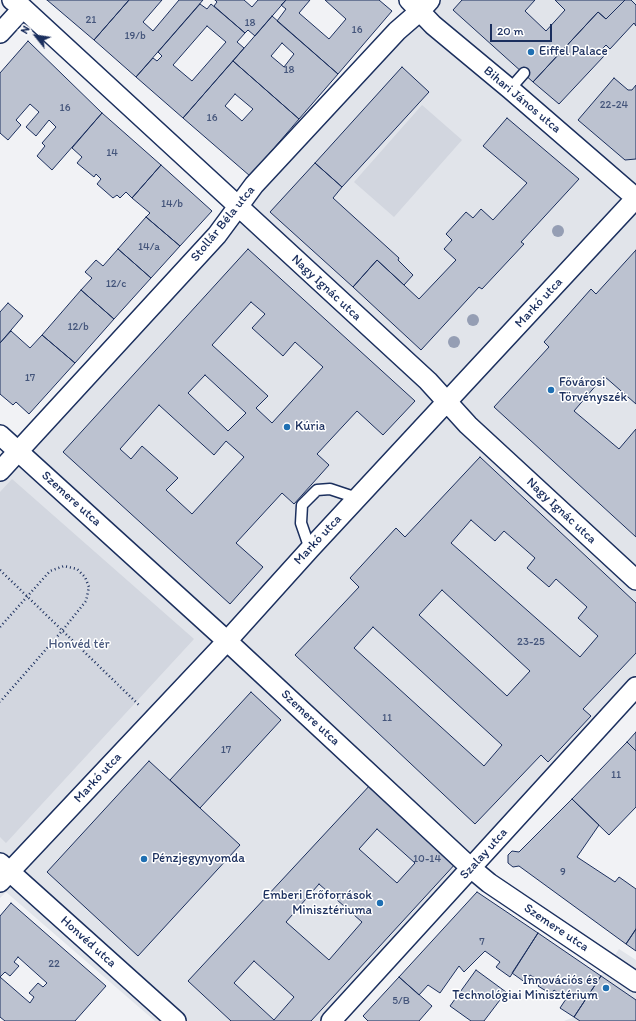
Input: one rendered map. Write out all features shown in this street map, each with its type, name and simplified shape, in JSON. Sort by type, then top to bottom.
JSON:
[{"type":"street","name":"Nagy Ignác utca","points":[[17,4],[428,381],[468,425],[636,580]]},
{"type":"street","points":[[0,33],[17,4]]},
{"type":"street","name":"Bihari János utca","points":[[420,4],[433,26],[510,89],[636,198]]},
{"type":"street","name":"Stollár Béla utca","points":[[18,452],[217,235],[254,185],[398,31],[420,4]]},
{"type":"street","name":"Markó utca","points":[[3,872],[227,641],[357,498],[636,198]]},
{"type":"street","name":"Szemere utca","points":[[0,435],[227,641],[471,868],[489,883],[636,982]]},
{"type":"street","points":[[0,471],[18,452]]},
{"type":"street","name":"Szalay utca","points":[[331,1021],[636,687]]},
{"type":"street","name":"Honvéd utca","points":[[3,872],[176,1021]]},
{"type":"lane","points":[[510,89],[524,73]]},
{"type":"lane","points":[[310,550],[301,523],[302,505],[317,490],[330,489],[357,498]]},
{"type":"path","points":[[0,627],[50,571],[64,566],[77,569],[86,577],[89,587],[86,601],[0,702]]},
{"type":"path","points":[[0,570],[154,718]]},
{"type":"shaded area","points":[[423,0],[636,0],[636,675],[321,1021],[155,1021],[6,892],[0,898],[0,463]]},
{"type":"shaded area","name":"Innovációs és Technológiai Minisztérium","points":[[619,949],[636,960],[636,1021],[564,1021],[574,1017]]},
{"type":"green space","points":[[422,105],[462,140],[394,217],[354,182]]},
{"type":"green space","name":"Honvéd tér","points":[[12,479],[194,639],[6,843],[0,837],[0,492]]},
{"type":"building","points":[[47,0],[129,0],[94,40]]},
{"type":"building","points":[[129,0],[162,0],[143,22],[153,31],[179,0],[203,0],[136,77],[94,40]]},
{"type":"building","points":[[215,0],[244,0],[252,7],[258,0],[286,0],[255,36],[248,30],[245,33],[214,6],[217,2]]},
{"type":"building","points":[[286,0],[310,0],[299,13],[329,39],[346,19],[325,0],[379,0],[392,11],[338,74],[277,21],[286,9],[281,5]]},
{"type":"building","name":"Eiffel Palace","points":[[462,0],[535,0],[525,11],[546,31],[565,10],[555,0],[625,0],[606,19],[598,12],[533,82],[453,10]]},
{"type":"building","points":[[625,0],[631,0],[636,5],[636,26],[634,23],[610,49],[606,45],[600,51],[604,56],[559,104],[533,82],[598,12],[606,19]]},
{"type":"building","points":[[200,4],[207,9],[211,4],[245,33],[237,42],[244,48],[183,118],[136,77],[153,58],[157,61],[162,56],[158,52]],"holes":[[[207,26],[226,42],[192,81],[173,65]]]},
{"type":"building","points":[[272,16],[338,74],[299,119],[233,61]],"holes":[[[282,43],[294,54],[284,67],[271,56]]]},
{"type":"building","points":[[28,41],[102,113],[52,170],[37,156],[45,146],[42,143],[56,127],[49,120],[36,136],[26,127],[39,112],[30,104],[16,120],[21,125],[8,140],[0,133],[0,73]]},
{"type":"building","points":[[233,61],[299,119],[250,176],[183,118]],"holes":[[[235,94],[253,109],[242,121],[225,106]]]},
{"type":"building","points":[[402,67],[429,92],[342,187],[315,163]]},
{"type":"building","points":[[614,78],[628,90],[632,90],[636,85],[636,159],[625,160],[578,120]]},
{"type":"building","points":[[102,113],[161,165],[132,198],[126,192],[120,198],[117,195],[113,198],[97,184],[101,179],[96,174],[94,177],[77,163],[82,157],[72,148]]},
{"type":"building","points":[[507,118],[579,179],[521,242],[524,244],[482,289],[479,287],[421,350],[353,287],[377,260],[419,299],[456,260],[444,249],[452,240],[446,234],[466,212],[473,218],[481,209],[493,220],[527,183],[483,146]]},
{"type":"building","points":[[315,163],[342,187],[333,198],[399,258],[398,260],[413,275],[404,285],[377,260],[353,287],[270,212]]},
{"type":"building","points":[[161,165],[212,211],[180,246],[146,217],[150,213],[132,198]]},
{"type":"building","points":[[146,217],[180,246],[151,278],[118,249]]},
{"type":"building","points":[[118,249],[151,278],[114,319],[81,290],[92,278],[85,272],[96,260],[103,266]]},
{"type":"building","name":"Kúria","points":[[248,249],[415,401],[383,435],[357,411],[317,454],[329,465],[294,504],[282,493],[236,543],[263,567],[230,604],[63,452]],"holes":[[[251,302],[265,314],[252,328],[283,356],[295,342],[323,367],[272,423],[256,408],[268,396],[212,345]],[[205,375],[246,413],[228,431],[188,393]],[[159,405],[214,455],[226,441],[244,457],[192,514],[166,490],[178,478],[142,446],[131,459],[120,449]]]},
{"type":"building","name":"Fővárosi Törvényszék","points":[[636,250],[636,404],[604,376],[574,411],[619,449],[636,429],[636,537],[494,407],[549,347],[544,342],[591,289],[596,294]]},
{"type":"building","points":[[81,290],[114,319],[75,363],[42,335]]},
{"type":"building","points":[[8,303],[23,316],[0,343],[0,312]]},
{"type":"building","points":[[11,331],[30,348],[42,335],[75,363],[29,414],[16,402],[13,405],[0,394],[0,343]]},
{"type":"building","points":[[480,457],[636,603],[636,653],[583,709],[591,716],[548,762],[541,755],[475,824],[295,655],[359,587],[350,578],[396,528],[405,537]],"holes":[[[471,520],[495,541],[504,531],[535,558],[527,568],[549,587],[556,579],[587,607],[578,618],[598,636],[580,657],[451,543]],[[442,590],[530,671],[507,696],[419,615]],[[373,627],[502,745],[484,766],[354,648]]]},
{"type":"building","points":[[251,692],[281,720],[200,808],[170,780]]},
{"type":"building","points":[[636,732],[636,751],[627,742]]},
{"type":"building","points":[[627,742],[636,751],[636,807],[609,835],[572,799]]},
{"type":"building","name":"Pénzjegynyomda","points":[[149,761],[240,845],[138,956],[47,872]]},
{"type":"building","name":"Emberi Erőforrások Minisztériuma","points":[[372,783],[457,862],[311,1021],[231,1021],[188,981]],"holes":[[[377,829],[415,863],[397,883],[359,849]],[[319,884],[362,922],[329,960],[286,922]],[[254,961],[294,997],[274,1020],[234,983]]]},
{"type":"building","points":[[572,799],[599,825],[577,857],[615,882],[619,877],[636,889],[636,929],[626,944],[519,866],[513,867],[508,863],[508,855],[512,851],[519,852]]},
{"type":"building","points":[[477,892],[538,933],[510,977],[496,967],[500,962],[485,951],[464,972],[459,966],[440,993],[428,985],[419,995],[399,977]]},
{"type":"building","points":[[11,903],[106,986],[75,1021],[5,1021],[0,1017],[0,977],[0,916]],"holes":[[[18,957],[47,983],[43,987],[38,983],[29,993],[34,997],[30,1003],[0,977],[5,972],[10,976],[19,966],[14,962]]]},
{"type":"building","points":[[636,929],[636,951],[626,944]]},
{"type":"building","points":[[538,933],[601,976],[574,1017],[560,1008],[566,999],[554,990],[551,994],[538,986],[541,982],[530,975],[526,983],[512,973]]},
{"type":"building","points":[[476,970],[506,992],[484,1021],[471,1021],[450,1006]]},
{"type":"building","name":"Innovációs és Technológiai Minisztérium","points":[[601,976],[636,1000],[636,1021],[580,1021],[574,1017]]},
{"type":"building","points":[[399,977],[432,1006],[419,1021],[368,1021],[363,1016]]},
{"type":"place","name":"Eiffel Palace","points":[[531,52]]},
{"type":"place","name":"Fővárosi Törvényszék","points":[[551,390]]},
{"type":"place","name":"Kúria","points":[[287,427]]},
{"type":"place","name":"Pénzjegynyomda","points":[[144,859]]},
{"type":"place","name":"Emberi Erőforrások Minisztériuma","points":[[380,903]]},
{"type":"place","name":"Innovációs és Technológiai Minisztérium","points":[[606,988]]}]
